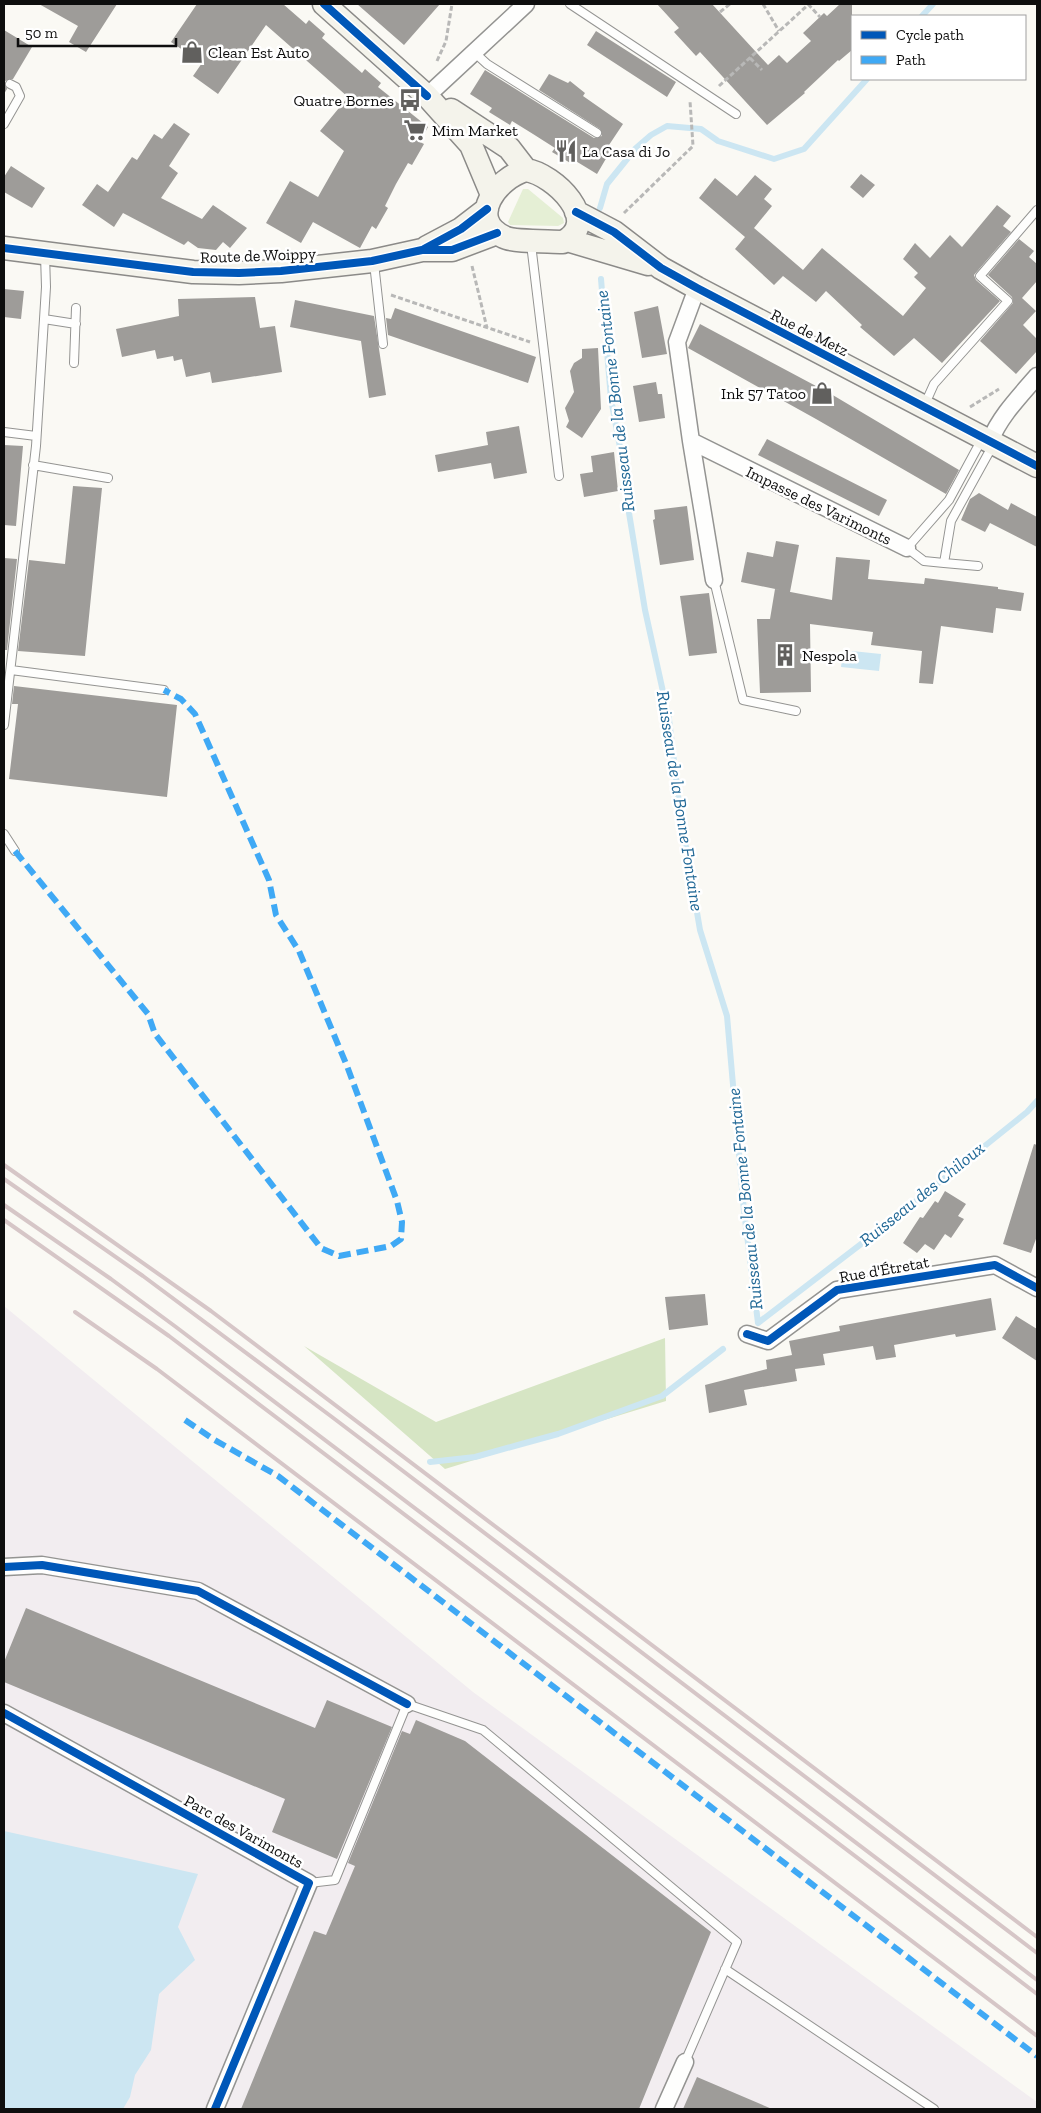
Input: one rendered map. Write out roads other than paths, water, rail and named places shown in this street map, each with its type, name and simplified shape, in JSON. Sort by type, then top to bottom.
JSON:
[{"type":"street","points":[[324,4],[427,96],[471,145],[490,202]]},
{"type":"street","points":[[427,96],[526,4]]},
{"type":"street","points":[[427,96],[508,148],[526,170]]},
{"type":"street","points":[[526,170],[537,171],[555,183],[571,200],[576,212],[576,226],[573,234],[567,240],[562,242],[506,238],[497,233],[488,217],[490,202],[502,181],[514,173],[526,170]]},
{"type":"street","name":"Route de Woippy","points":[[422,250],[461,229],[490,202]]},
{"type":"street","name":"Rue de Metz","points":[[576,212],[614,232],[661,268],[697,288],[1037,466]]},
{"type":"street","name":"Route de Woippy","points":[[4,248],[192,272],[281,271],[374,260],[422,250],[452,250],[497,233]]},
{"type":"street","name":"Rue de Metz","points":[[567,240],[661,268]]},
{"type":"street","points":[[697,288],[677,342],[714,580]]},
{"type":"street","points":[[989,441],[995,429],[1037,376]]},
{"type":"street","name":"Impasse des Varimonts","points":[[691,441],[907,548]]},
{"type":"street","name":"Rue d'Étretat","points":[[747,1334],[768,1341],[837,1290],[995,1265],[1037,1288]]},
{"type":"street","points":[[4,1567],[42,1565],[198,1591],[407,1704]]},
{"type":"street","name":"Parc des Varimonts","points":[[4,1713],[309,1883],[215,2109]]},
{"type":"street","points":[[664,2109],[684,2062]]},
{"type":"lane","points":[[570,4],[736,114]]},
{"type":"lane","points":[[474,51],[487,64],[597,133]]},
{"type":"lane","points":[[4,124],[20,96],[16,88],[10,84]]},
{"type":"lane","points":[[924,406],[934,384],[1008,301],[980,276],[1037,210]]},
{"type":"lane","points":[[530,240],[560,476]]},
{"type":"lane","points":[[4,725],[36,436],[46,287],[45,253]]},
{"type":"lane","points":[[374,260],[379,291],[383,344]]},
{"type":"lane","points":[[74,363],[76,308]]},
{"type":"lane","points":[[44,319],[76,324]]},
{"type":"lane","points":[[4,432],[36,436]]},
{"type":"lane","points":[[944,563],[952,521],[989,441]]},
{"type":"lane","name":"Impasse des Varimonts","points":[[907,548],[949,500],[989,441]]},
{"type":"lane","points":[[33,465],[108,478]]},
{"type":"lane","points":[[907,548],[924,561],[978,566]]},
{"type":"lane","points":[[714,580],[743,700],[796,711]]},
{"type":"lane","points":[[11,670],[164,690]]},
{"type":"lane","points":[[4,834],[15,851]]},
{"type":"lane","points":[[309,1883],[335,1880],[407,1704],[483,1730],[737,1942],[684,2062]]},
{"type":"lane","points":[[725,1969],[934,2109]]},
{"type":"water","points":[[852,651],[881,654],[879,671],[841,667],[842,659],[846,660],[847,655],[851,655]]},
{"type":"water","points":[[4,1831],[198,1874],[178,1927],[195,1960],[159,1994],[151,2050],[135,2075],[130,2097],[123,2109],[4,2109]]},
{"type":"waterway","name":"Ruisseau de la Bonne Fontaine","points":[[923,15],[933,4]]},
{"type":"waterway","name":"Ruisseau de la Bonne Fontaine","points":[[600,208],[607,184],[636,148],[651,135],[667,126],[701,129],[718,141],[774,159],[804,149],[866,80]]},
{"type":"waterway","name":"Ruisseau de la Bonne Fontaine","points":[[601,279],[611,399],[627,485],[629,513],[645,610],[669,719],[680,812],[700,930],[727,1016],[744,1211],[758,1323]]},
{"type":"waterway","name":"Ruisseau des Chiloux","points":[[758,1323],[895,1218],[1027,1112],[1037,1101]]},
{"type":"waterway","name":"Ruisseau de la Bonne Fontaine","points":[[430,1462],[475,1457],[558,1434],[662,1396],[723,1349]]},
{"type":"railway","points":[[4,1165],[211,1311],[1037,1937]]},
{"type":"railway","points":[[4,1179],[143,1276],[332,1417],[1037,1953]]},
{"type":"railway","points":[[4,1205],[111,1279],[176,1327],[1037,1980]]},
{"type":"railway","points":[[4,1220],[169,1336],[1037,1994]]},
{"type":"railway","points":[[75,1312],[157,1369],[1037,2036]]},
{"type":"place","name":"Clean Est Auto","points":[[192,52]]},
{"type":"place","name":"Quatre Bornes","points":[[410,100]]},
{"type":"place","name":"Mim Market","points":[[415,130]]},
{"type":"place","name":"La Casa di Jo","points":[[566,151]]},
{"type":"place","name":"Ink 57 Tatoo","points":[[822,393]]},
{"type":"place","name":"Nespola","points":[[785,655]]}]
